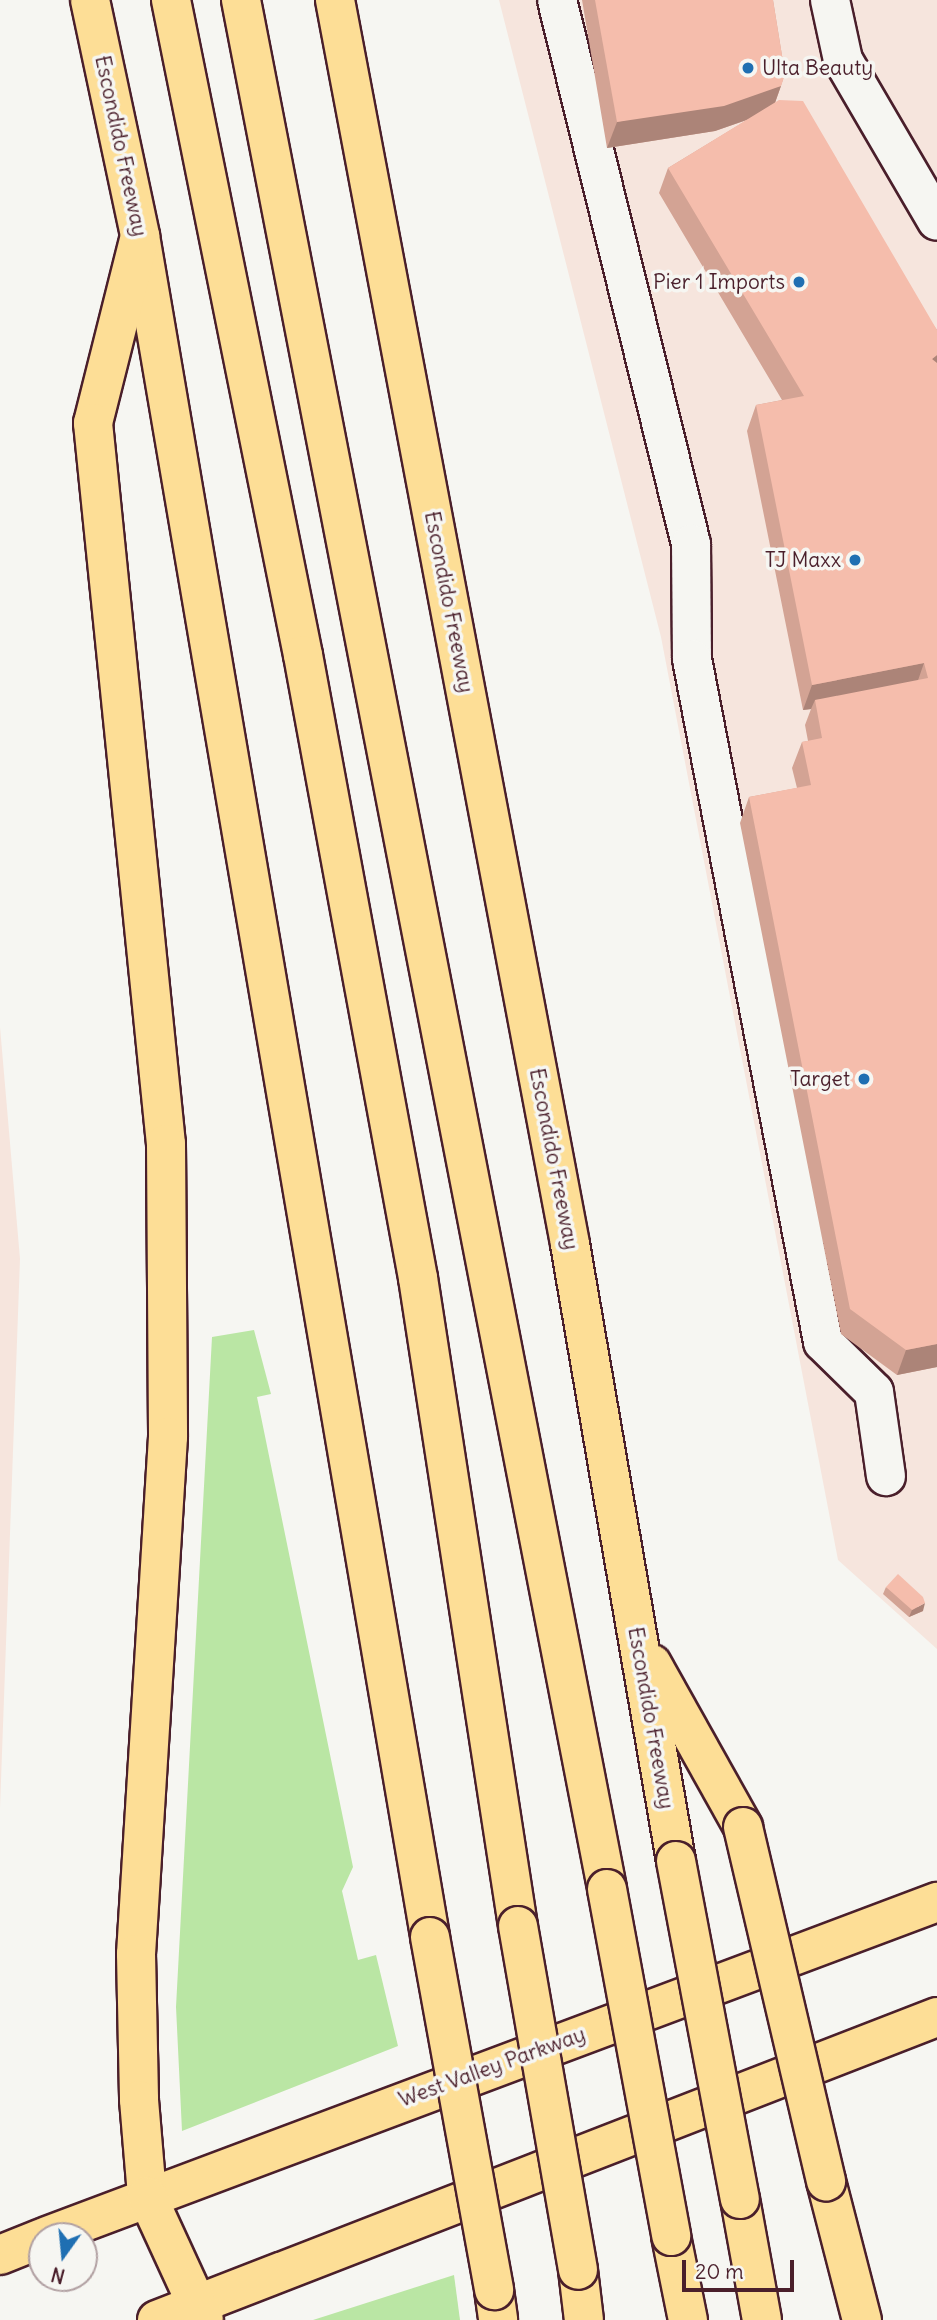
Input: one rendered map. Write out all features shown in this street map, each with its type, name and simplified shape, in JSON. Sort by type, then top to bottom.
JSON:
[{"type":"main road","name":"Escondido Freeway","points":[[90,0],[140,236],[430,1937],[496,2305]]},
{"type":"main road","points":[[171,0],[303,655],[418,1278],[518,1926],[578,2270],[584,2320]]},
{"type":"main road","points":[[242,0],[688,2320]]},
{"type":"main road","name":"Escondido Freeway","points":[[335,0],[568,1231],[676,1861],[762,2320]]},
{"type":"main road","points":[[140,236],[93,423],[166,1144],[168,1437],[136,1954],[146,2196],[200,2312]]},
{"type":"main road","points":[[637,1636],[743,1827],[826,2181],[862,2320]]},
{"type":"main road","name":"West Valley Parkway","points":[[82,2222],[937,1902]]},
{"type":"main road","points":[[157,2320],[200,2312],[937,2017]]},
{"type":"main road","points":[[671,2236],[681,2320]]},
{"type":"main road","points":[[0,2255],[28,2244]]},
{"type":"lane","points":[[557,0],[691,544],[692,659],[823,1342],[874,1391],[886,1476]]},
{"type":"lane","points":[[830,0],[843,60],[937,220]]},
{"type":"shaded area","points":[[499,0],[937,0],[937,1649],[838,1560],[661,637]]},
{"type":"shaded area","points":[[0,1027],[20,1259],[0,1808]]},
{"type":"green space","points":[[254,1330],[271,1394],[257,1397],[353,1867],[342,1891],[358,1960],[376,1955],[398,2046],[182,2131],[176,2007],[212,1337]]},
{"type":"green space","points":[[454,2275],[460,2320],[313,2320]]},
{"type":"building","points":[[595,0],[773,0],[785,74],[781,86],[724,106],[617,122]]},
{"type":"building","points":[[779,100],[803,101],[937,330],[937,355],[932,359],[937,363],[937,1344],[906,1350],[850,1309],[749,797],[811,785],[802,742],[822,738],[815,700],[928,678],[924,663],[812,685],[756,405],[804,396],[668,168]]},
{"type":"building","points":[[898,1574],[923,1597],[925,1603],[912,1610],[886,1587]]},
{"type":"place","name":"Ulta Beauty","points":[[748,68]]},
{"type":"place","name":"Pier 1 Imports","points":[[799,282]]},
{"type":"place","name":"TJ Maxx","points":[[855,560]]},
{"type":"place","name":"Target","points":[[864,1079]]}]
